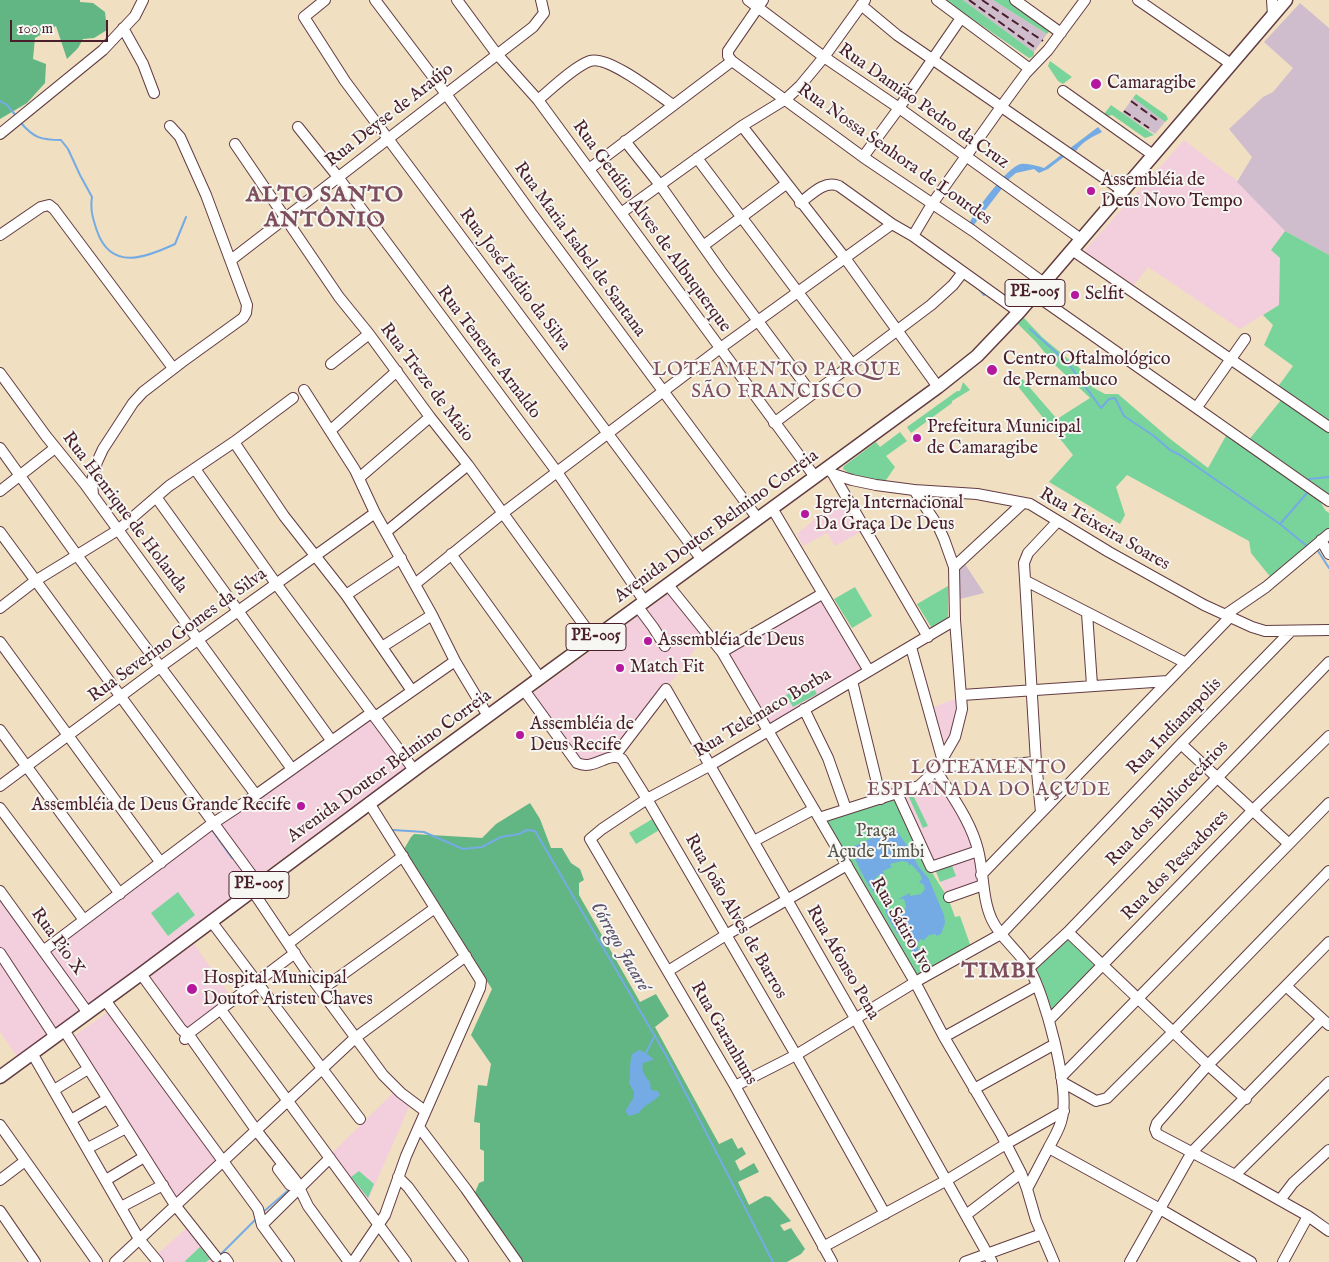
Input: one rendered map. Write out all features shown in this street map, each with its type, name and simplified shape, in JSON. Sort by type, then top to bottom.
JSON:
[{"type":"main road","name":"Avenida Doutor Belmino Correia","points":[[0,1077],[772,508],[815,477],[830,471],[976,356],[1019,312],[1286,0]]},
{"type":"street","points":[[0,134],[103,50],[135,16],[143,0]]},
{"type":"street","name":"Rua José Isídio da Silva","points":[[325,0],[304,17],[345,81],[702,560]]},
{"type":"street","name":"Rua Maria Isabel de Santana","points":[[375,0],[758,519]]},
{"type":"street","name":"Rua Getúlio Alves de Albuquerque","points":[[457,0],[496,53],[538,100],[622,213],[719,349],[815,477]]},
{"type":"street","name":"Rua Deyse de Araújo","points":[[231,260],[446,94],[496,53],[533,27],[544,13],[541,0]]},
{"type":"street","name":"Rua Damião Pedro da Cruz","points":[[748,0],[760,4],[824,57],[899,108],[1081,239]]},
{"type":"street","points":[[937,0],[1030,69]]},
{"type":"street","points":[[1016,0],[1061,33]]},
{"type":"street","points":[[913,236],[932,204],[966,156],[1030,69],[1048,50],[1086,0]]},
{"type":"street","points":[[1138,0],[1231,64]]},
{"type":"street","points":[[1272,0],[1273,15]]},
{"type":"street","points":[[622,213],[742,126],[786,99],[800,86],[824,57],[863,2],[896,35],[1123,191]]},
{"type":"street","points":[[589,169],[673,105],[730,57],[760,4]]},
{"type":"street","points":[[863,156],[899,108],[961,18]]},
{"type":"street","points":[[123,28],[143,64],[154,93]]},
{"type":"street","name":"Rua Nossa Senhora de Lourdes","points":[[730,57],[863,156],[1044,283]]},
{"type":"street","points":[[538,100],[586,63],[596,60],[604,61],[624,71],[673,105]]},
{"type":"street","points":[[1063,91],[1153,155]]},
{"type":"street","points":[[93,496],[93,473],[103,449],[133,403],[143,392],[173,368],[243,318],[248,305],[206,195],[180,137],[170,126]]},
{"type":"street","points":[[742,126],[800,203],[845,258],[938,387]]},
{"type":"street","name":"Rua Tenente Arnaldo","points":[[298,127],[338,177],[557,472],[642,605],[665,646]]},
{"type":"street","points":[[625,141],[660,185],[812,394]]},
{"type":"street","name":"Rua Treze de Maio","points":[[235,144],[340,297],[468,465],[594,639]]},
{"type":"street","points":[[697,158],[852,364]]},
{"type":"street","points":[[800,203],[819,188],[832,183],[839,186],[1019,312]]},
{"type":"street","points":[[703,246],[786,184]]},
{"type":"street","points":[[0,235],[41,207],[49,205],[54,209],[173,368]]},
{"type":"street","points":[[414,584],[503,513],[719,349],[892,224]]},
{"type":"street","points":[[1072,250],[1329,427]]},
{"type":"street","points":[[774,423],[897,332],[942,295],[963,272]]},
{"type":"street","points":[[1034,294],[1329,501]]},
{"type":"street","points":[[331,364],[369,334]]},
{"type":"street","points":[[1197,407],[1245,339]]},
{"type":"street","points":[[331,430],[397,371]]},
{"type":"street","name":"Rua Henrique de Holanda","points":[[0,373],[93,496],[292,769]]},
{"type":"street","points":[[304,390],[331,430],[359,478],[375,513],[432,615],[455,661],[488,716]]},
{"type":"street","points":[[0,608],[35,581],[76,554],[118,530],[169,486],[234,442],[293,398]]},
{"type":"street","points":[[359,478],[430,417]]},
{"type":"street","points":[[234,442],[284,516],[346,595],[412,691]]},
{"type":"street","points":[[0,448],[76,554],[256,795]]},
{"type":"street","points":[[0,492],[55,448]]},
{"type":"street","points":[[386,532],[468,465]]},
{"type":"street","points":[[195,469],[277,585],[414,770]]},
{"type":"street","points":[[830,471],[928,637]]},
{"type":"street","name":"Rua Teixeira Soares","points":[[830,471],[860,482],[914,490],[977,494],[1030,504],[1109,552],[1252,627],[1265,631],[1329,630]]},
{"type":"street","points":[[754,841],[816,813],[846,809],[919,786],[939,764],[955,737],[960,724],[962,695],[955,620],[954,567],[938,526],[914,490]]},
{"type":"street","points":[[156,497],[331,740]]},
{"type":"street","points":[[954,567],[1023,503]]},
{"type":"street","points":[[772,508],[869,671]]},
{"type":"street","name":"Rua Severino Gomes da Silva","points":[[0,786],[160,667],[375,513]]},
{"type":"street","points":[[1041,812],[1031,691],[1024,563],[1026,558],[1058,521]]},
{"type":"street","points":[[0,532],[213,823],[297,956],[355,1038],[391,1084],[413,1104],[425,1111]]},
{"type":"street","points":[[949,897],[982,880],[1041,812],[1186,663],[1228,616],[1266,587],[1325,537],[1329,554]]},
{"type":"street","points":[[451,554],[540,678]]},
{"type":"street","points":[[346,595],[401,558]]},
{"type":"street","points":[[1026,581],[1186,663]]},
{"type":"street","name":"Rua Sátiro Ivo","points":[[668,585],[722,652],[915,982],[944,1038],[1006,1144],[1021,1174],[1032,1209],[1054,1262]]},
{"type":"street","points":[[722,652],[822,594]]},
{"type":"street","points":[[1087,613],[1092,685]]},
{"type":"street","points":[[382,646],[432,615]]},
{"type":"street","name":"Rua Telemaco Borba","points":[[590,839],[602,828],[647,799],[709,766],[955,620]]},
{"type":"street","name":"Rua Indianapolis","points":[[735,1086],[796,1055],[915,982],[1001,934],[1291,631]]},
{"type":"street","points":[[0,642],[161,863]]},
{"type":"street","points":[[911,647],[939,764],[972,831],[978,851],[989,912],[1001,934],[1029,968],[1056,1044],[1064,1111],[1060,1126],[1027,1189]]},
{"type":"street","points":[[43,951],[213,823],[256,795],[331,740],[412,691],[455,661]]},
{"type":"street","name":"Rua dos Bibliotecários","points":[[1029,968],[1068,932],[1329,662]]},
{"type":"street","points":[[852,681],[881,799]]},
{"type":"street","points":[[962,695],[1168,681]]},
{"type":"street","name":"Rua Afonso Pena","points":[[614,757],[666,689],[990,1258]]},
{"type":"street","points":[[524,690],[577,763],[589,766],[614,757]]},
{"type":"street","points":[[804,709],[828,758],[846,809]]},
{"type":"street","points":[[0,730],[120,894]]},
{"type":"street","name":"Rua dos Pescadores","points":[[1049,1020],[1253,810],[1329,736]]},
{"type":"street","points":[[1181,744],[1289,844]]},
{"type":"street","name":"Rua João Alves de Barros","points":[[614,757],[622,759],[647,799],[796,1055],[884,1214]]},
{"type":"street","points":[[939,764],[1000,765],[1036,762]]},
{"type":"street","points":[[897,793],[931,867],[978,851]]},
{"type":"street","points":[[1061,1079],[1329,802]]},
{"type":"street","points":[[353,1262],[390,1206],[398,1177],[425,1111],[481,984],[480,977],[369,804]]},
{"type":"street","points":[[0,808],[84,920]]},
{"type":"street","name":"Rua Garanhuns","points":[[590,839],[735,1086],[832,1262]]},
{"type":"street","points":[[289,943],[403,856]]},
{"type":"street","points":[[668,971],[847,864]]},
{"type":"street","points":[[1061,1079],[1096,1101],[1103,1100],[1173,1032],[1329,871]]},
{"type":"street","name":"Rua Pio X","points":[[0,891],[88,1013]]},
{"type":"street","points":[[321,990],[435,908]]},
{"type":"street","points":[[211,921],[360,1119]]},
{"type":"street","points":[[1068,932],[1246,1099]]},
{"type":"street","points":[[1329,942],[1208,1065],[1157,1123],[1155,1129],[1157,1134],[1280,1200],[1329,1230]]},
{"type":"street","points":[[0,953],[88,1069],[175,1205],[223,1259]]},
{"type":"street","points":[[186,1035],[224,1014],[297,956]]},
{"type":"street","points":[[115,1262],[355,1038],[466,956]]},
{"type":"street","points":[[141,974],[349,1262]]},
{"type":"street","points":[[186,1035],[259,985]]},
{"type":"street","points":[[944,1038],[1036,986]]},
{"type":"street","points":[[1130,1262],[1192,1152],[1326,1022],[1286,986]]},
{"type":"street","points":[[105,1000],[259,1212],[261,1224],[288,1262]]},
{"type":"street","points":[[224,1014],[406,1262]]},
{"type":"street","points":[[974,1089],[1056,1044]]},
{"type":"street","points":[[32,1054],[72,1120],[139,1239],[158,1262]]},
{"type":"street","points":[[54,1090],[88,1069]]},
{"type":"street","points":[[1235,1175],[1329,1082]]},
{"type":"street","points":[[72,1120],[107,1099]]},
{"type":"street","points":[[823,1247],[947,1180],[1064,1111]]},
{"type":"street","points":[[0,1125],[97,1262]]},
{"type":"street","points":[[419,1127],[466,1189],[517,1262]]},
{"type":"street","points":[[88,1148],[126,1128]]},
{"type":"street","points":[[1049,1148],[1160,1208],[1251,1262]]},
{"type":"street","points":[[1280,1200],[1293,1184],[1329,1150]]},
{"type":"street","points":[[106,1180],[144,1157]]},
{"type":"street","points":[[261,1224],[295,1186],[330,1158]]},
{"type":"street","points":[[0,1180],[25,1161]]},
{"type":"street","points":[[966,1215],[1021,1174]]},
{"type":"street","points":[[398,1177],[408,1187],[463,1262]]},
{"type":"street","points":[[121,1207],[163,1185]]},
{"type":"street","points":[[0,1211],[35,1262]]},
{"type":"street","points":[[1283,1262],[1308,1216]]},
{"type":"street","points":[[965,1262],[990,1258],[1042,1234]]},
{"type":"shaded area","points":[[963,0],[993,0],[1047,34],[1034,52]]},
{"type":"shaded area","points":[[1300,3],[1329,28],[1329,255],[1285,231],[1237,182],[1252,157],[1229,129],[1263,97],[1273,92],[1293,68],[1264,42]]},
{"type":"shaded area","points":[[1133,98],[1165,122],[1155,134],[1122,113]]},
{"type":"shaded area","points":[[1184,140],[1236,180],[1285,231],[1271,250],[1280,258],[1279,305],[1240,329],[1148,267],[1134,285],[1084,251]]},
{"type":"shaded area","points":[[842,496],[862,531],[835,546],[827,533],[803,546],[797,534]]},
{"type":"shaded area","points":[[965,564],[984,593],[960,599],[959,570]]},
{"type":"shaded area","points":[[671,592],[706,634],[619,750],[593,759],[586,760],[579,757],[532,694]]},
{"type":"shaded area","points":[[821,600],[863,670],[771,725],[729,654]]},
{"type":"shaded area","points":[[960,697],[950,741],[945,744],[931,708]]},
{"type":"shaded area","points":[[369,716],[408,766],[257,877],[218,823]]},
{"type":"shaded area","points":[[935,775],[967,828],[973,849],[978,885],[947,896],[900,794]]},
{"type":"shaded area","points":[[213,828],[253,883],[86,1006],[46,952]]},
{"type":"shaded area","points":[[0,895],[82,1009],[17,1056],[0,1032]]},
{"type":"shaded area","name":"Hospital Municipal Doutor Aristeu Chaves","points":[[194,944],[232,998],[187,1028],[151,978],[152,975]]},
{"type":"shaded area","points":[[108,1012],[219,1162],[178,1200],[71,1038]]},
{"type":"shaded area","points":[[395,1091],[409,1107],[368,1201],[332,1153]]},
{"type":"shaded area","points":[[187,1228],[212,1260],[210,1262],[163,1262],[157,1254]]},
{"type":"green space","points":[[0,0],[80,0],[80,2],[93,3],[105,12],[107,30],[94,38],[83,39],[78,48],[67,59],[56,26],[35,38],[33,59],[46,64],[45,83],[27,103],[0,119]]},
{"type":"green space","points":[[945,0],[963,0],[1034,52],[1034,55],[1029,58]]},
{"type":"green space","points":[[993,0],[1010,0],[1050,30],[1047,34]]},
{"type":"green space","points":[[1050,61],[1072,77],[1063,84],[1058,81],[1048,66]]},
{"type":"green space","points":[[1136,94],[1166,115],[1168,119],[1165,122],[1133,98]]},
{"type":"green space","points":[[1111,105],[1154,135],[1145,138],[1112,115],[1104,114]]},
{"type":"green space","points":[[1285,231],[1329,255],[1329,425],[1277,388],[1293,366],[1264,345],[1273,325],[1263,315],[1279,305],[1280,258],[1271,250]]},
{"type":"green space","points":[[1023,317],[1043,338],[1095,381],[1092,387],[1105,394],[1118,394],[1169,438],[1208,468],[1227,434],[1320,501],[1329,513],[1329,530],[1272,579],[1251,553],[1249,541],[1127,475],[1116,487],[1125,515],[1120,524],[1049,482],[1073,455],[1012,379],[1018,374],[1057,419],[1090,398],[1055,365],[1017,323]]},
{"type":"green space","points":[[963,382],[970,390],[952,401],[952,403],[911,433],[907,427],[957,391],[960,391]]},
{"type":"green space","points":[[1281,400],[1329,431],[1329,495],[1248,441]]},
{"type":"green space","points":[[900,432],[907,441],[886,456],[895,467],[884,483],[862,479],[843,469],[844,466],[876,442],[880,447]]},
{"type":"green space","points":[[948,586],[948,620],[933,630],[917,604]]},
{"type":"green space","points":[[855,587],[872,616],[852,628],[834,599]]},
{"type":"green space","points":[[810,682],[817,694],[793,707],[786,695]]},
{"type":"green space","points":[[912,793],[928,826],[923,828],[908,795]]},
{"type":"green space","name":"Praça Açude Timbi","points":[[895,797],[926,863],[948,898],[955,917],[960,916],[972,950],[917,981],[823,820]]},
{"type":"green space","points":[[530,803],[540,819],[551,848],[562,848],[571,863],[580,869],[584,880],[579,883],[579,895],[640,1002],[656,994],[669,1016],[655,1027],[719,1144],[732,1138],[738,1149],[742,1147],[746,1154],[735,1161],[740,1171],[754,1163],[759,1172],[738,1182],[749,1205],[765,1196],[770,1197],[791,1221],[780,1225],[784,1231],[791,1228],[805,1249],[801,1254],[787,1262],[521,1262],[474,1195],[479,1183],[484,1181],[484,1151],[480,1149],[480,1123],[474,1122],[478,1085],[487,1086],[491,1064],[471,1035],[492,989],[403,851],[414,834],[482,838],[496,824]]},
{"type":"green space","points":[[654,818],[661,829],[636,844],[629,833]]},
{"type":"green space","points":[[951,863],[956,876],[940,882],[935,869]]},
{"type":"green space","points":[[178,892],[195,915],[168,936],[151,913]]},
{"type":"green space","points":[[1068,932],[1103,965],[1049,1020],[1029,968]]},
{"type":"green space","points":[[359,1171],[374,1184],[368,1198],[351,1177]]},
{"type":"green space","points":[[200,1247],[210,1259],[206,1262],[185,1261]]},
{"type":"water","points":[[1098,127],[1102,132],[1081,145],[1076,151],[1073,150],[1048,169],[1039,173],[1034,169],[1016,173],[1010,178],[973,226],[970,223],[992,190],[1015,166],[1027,164],[1044,168]]},
{"type":"water","points":[[893,829],[896,830],[911,851],[918,866],[929,879],[944,915],[945,923],[941,934],[936,936],[936,934],[929,935],[924,940],[918,939],[915,935],[902,935],[901,938],[888,917],[884,902],[879,898],[869,886],[861,872],[852,851],[854,846]],"holes":[[[902,861],[908,862],[909,866],[911,864],[920,874],[922,879],[919,882],[924,885],[925,889],[921,894],[910,896],[910,893],[898,899],[904,899],[905,910],[900,914],[892,915],[887,910],[889,906],[877,895],[873,884],[877,876],[884,874],[883,871],[892,867],[890,864]]]},
{"type":"water","points":[[639,1050],[653,1059],[643,1063],[643,1071],[650,1082],[651,1090],[658,1091],[660,1095],[639,1113],[629,1116],[626,1110],[634,1097],[634,1092],[629,1083],[631,1058],[632,1054]]},
{"type":"waterway","points":[[0,101],[7,105],[17,117]]},
{"type":"waterway","points":[[21,123],[38,137],[61,140],[68,149],[92,197],[93,218],[97,231],[103,244],[111,252],[130,258],[141,257],[175,244],[186,217]]},
{"type":"waterway","points":[[979,289],[984,295]]},
{"type":"waterway","points":[[1030,329],[1068,363],[1101,408],[1109,399],[1115,398],[1124,416],[1154,436],[1170,450],[1280,524],[1308,547]]},
{"type":"waterway","points":[[1309,479],[1329,477]]},
{"type":"waterway","points":[[1280,524],[1307,493]]},
{"type":"waterway","points":[[1318,551],[1329,568]]},
{"type":"waterway","points":[[212,830],[232,858]]},
{"type":"waterway","name":"Córrego Jacaré","points":[[393,830],[424,832],[463,849],[482,847],[501,837],[519,834],[527,830],[535,831],[667,1057],[773,1262]]},
{"type":"waterway","points":[[915,950],[914,943],[917,937]]},
{"type":"waterway","name":"Córrego Jacaré","points":[[646,1053],[655,1035]]},
{"type":"waterway","points":[[262,1213],[291,1188]]},
{"type":"waterway","points":[[220,1255],[257,1218]]},
{"type":"railway","points":[[969,0],[1037,49]]},
{"type":"railway","points":[[982,0],[1043,41]]},
{"type":"railway","points":[[1131,101],[1157,120]]},
{"type":"railway","points":[[1124,111],[1149,128]]},
{"type":"place","name":"Camaragibe","points":[[1096,84]]},
{"type":"place","name":"Assembléia de Deus Novo Tempo","points":[[1091,191]]},
{"type":"place","name":"Selfit","points":[[1075,295]]},
{"type":"place","name":"Centro Oftalmológico de Pernambuco","points":[[992,370]]},
{"type":"place","name":"Prefeitura Municipal de Camaragibe","points":[[917,438]]},
{"type":"place","name":"Igreja Internacional Da Graça De Deus","points":[[805,514]]},
{"type":"place","name":"Assembléia de Deus","points":[[648,641]]},
{"type":"place","name":"Match Fit","points":[[620,668]]},
{"type":"place","name":"Assembléia de Deus Recife","points":[[520,735]]},
{"type":"place","name":"Assembléia de Deus Grande Recife","points":[[301,806]]},
{"type":"place","name":"Hospital Municipal Doutor Aristeu Chaves","points":[[192,989]]},
{"type":"district","name":"ALTO SANTO ANTÔNIO","points":[[325,209]]},
{"type":"district","name":"LOTEAMENTO PARQUE SÃO FRANCISCO","points":[[777,382]]},
{"type":"district","name":"LOTEAMENTO ESPLANADA DO AÇUDE","points":[[989,780]]},
{"type":"district","name":"TIMBI","points":[[999,972]]}]
